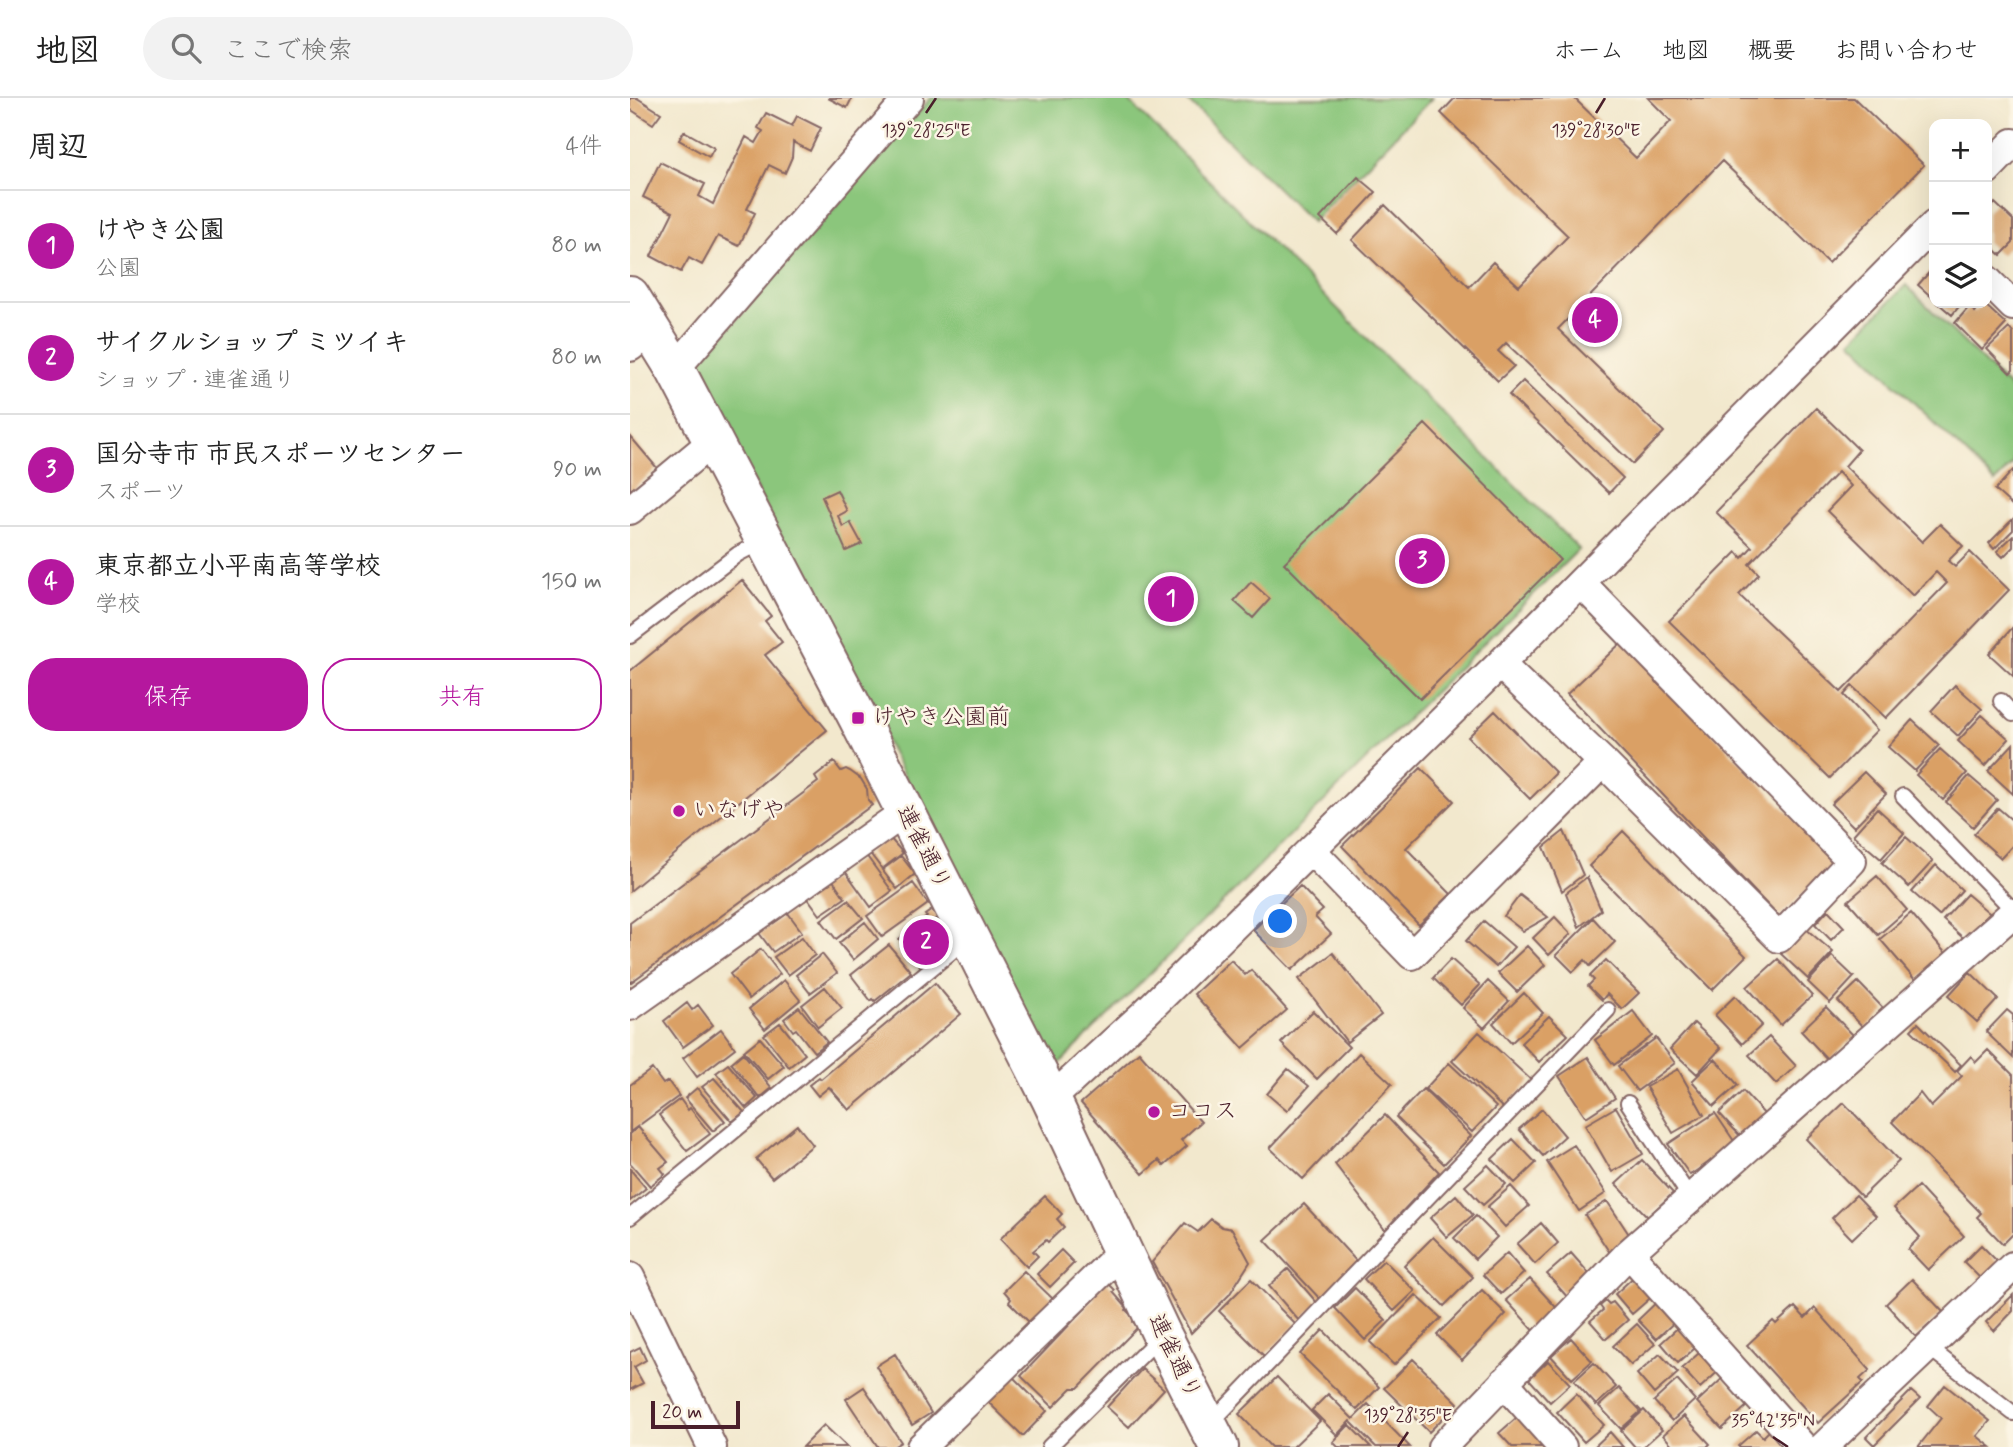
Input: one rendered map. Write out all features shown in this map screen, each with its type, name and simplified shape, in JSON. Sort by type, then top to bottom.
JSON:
[{"type":"main road","name":"連雀通り","points":[[630,296],[640,338],[675,369],[858,718],[1051,1099],[1162,1335],[1214,1436]]},
{"type":"street","points":[[675,369],[909,98]]},
{"type":"street","points":[[1992,165],[2013,143]]},
{"type":"street","points":[[1051,1099],[1146,1012],[1500,664],[1929,231]]},
{"type":"street","points":[[1992,284],[2013,306]]},
{"type":"street","points":[[630,510],[712,441]]},
{"type":"street","points":[[1500,664],[1603,762],[1779,938],[1852,861],[1580,583]]},
{"type":"street","points":[[1311,850],[1412,955],[1603,762]]},
{"type":"street","points":[[630,1006],[905,812]]},
{"type":"street","points":[[1442,1447],[1629,1253],[2013,912]]},
{"type":"street","points":[[920,1447],[1123,1251]]},
{"type":"street","points":[[1629,1253],[1803,1447]]},
{"type":"street","points":[[1823,1447],[2013,1266]]},
{"type":"street","points":[[630,1277],[712,1447]]},
{"type":"street","points":[[1504,1382],[1562,1447]]},
{"type":"lane","points":[[630,636],[738,554],[764,540]]},
{"type":"lane","points":[[2001,701],[2013,714]]},
{"type":"lane","points":[[1903,796],[2013,912]]},
{"type":"lane","points":[[630,1217],[969,937]]},
{"type":"lane","points":[[1214,1436],[1608,1010]]},
{"type":"lane","points":[[1628,1103],[1691,1199]]},
{"type":"lane","points":[[1049,1447],[1162,1335]]},
{"type":"lane","points":[[1928,1347],[2013,1413]]},
{"type":"green space","points":[[931,98],[1126,98],[1579,549],[1055,1068],[730,439],[696,366]]},
{"type":"green space","points":[[1185,98],[1432,98],[1312,222]]},
{"type":"green space","points":[[1906,285],[2013,391],[2013,464],[1995,482],[1851,341]]},
{"type":"building","points":[[630,98],[637,98],[661,113],[653,124],[630,109]]},
{"type":"building","points":[[828,98],[852,98],[847,108]]},
{"type":"building","points":[[1455,98],[1574,98],[1636,158],[1671,121],[1648,98],[1854,98],[1924,165],[1828,263],[1722,161],[1558,329],[1664,432],[1633,464],[1506,343],[1498,351],[1514,366],[1498,381],[1352,240],[1385,205],[1469,287],[1493,262],[1519,286],[1568,236],[1441,113]]},
{"type":"building","points":[[766,113],[792,126],[797,116],[821,128],[810,151],[793,142],[792,157],[785,173],[769,165],[747,209],[755,213],[739,246],[718,236],[702,265],[689,258],[681,272],[651,256],[673,212],[643,197],[660,162],[705,184],[699,196],[713,204],[746,137],[756,143],[763,131],[758,128]]},
{"type":"building","points":[[684,131],[714,148],[709,157],[679,140]]},
{"type":"building","points":[[1358,177],[1376,192],[1337,234],[1320,218]]},
{"type":"building","points":[[1995,203],[2013,220],[2013,243],[2001,255],[1992,247],[1992,206]]},
{"type":"building","points":[[1929,273],[1929,295],[1918,285]]},
{"type":"building","points":[[1944,308],[1958,308],[1952,315]]},
{"type":"building","points":[[1968,308],[1975,312],[1979,308],[1988,308],[2006,324],[1982,350],[1955,323]]},
{"type":"building","points":[[2009,328],[2013,333],[2013,370],[2010,373],[1987,349]]},
{"type":"building","points":[[1523,381],[1623,478],[1609,493],[1509,395]]},
{"type":"building","points":[[1816,408],[1859,450],[1845,466],[1922,542],[1940,524],[1963,546],[1948,561],[1955,567],[1970,552],[2009,590],[1886,718],[1852,686],[1844,695],[1877,730],[1830,778],[1669,621],[1737,552],[1742,558],[1752,547],[1716,512]],"holes":[[[1838,472],[1851,486],[1827,511],[1913,596],[1936,572],[1947,583],[1841,692],[1739,595],[1759,574],[1749,564]]]},
{"type":"building","points":[[1425,424],[1560,560],[1420,699],[1284,563]]},
{"type":"building","points":[[630,436],[657,468],[630,492]]},
{"type":"building","points":[[2013,470],[2013,506],[1995,490]]},
{"type":"building","points":[[837,490],[847,511],[838,516],[843,527],[850,522],[862,544],[846,551],[822,497]]},
{"type":"building","points":[[2013,519],[2013,530],[1994,549],[1989,543]]},
{"type":"building","points":[[2013,536],[2013,547],[2003,557],[1997,551]]},
{"type":"building","name":"いなげや","points":[[742,580],[771,616],[765,621],[782,642],[765,655],[827,730],[630,891],[630,671]]},
{"type":"building","points":[[1251,582],[1270,599],[1253,618],[1234,601]]},
{"type":"building","points":[[2013,627],[2013,676],[1989,654]]},
{"type":"building","points":[[1624,640],[1836,863],[1779,917],[1567,694]]},
{"type":"building","points":[[1955,685],[1982,709],[1958,736],[1931,711]]},
{"type":"building","points":[[1495,711],[1556,773],[1530,799],[1468,737]]},
{"type":"building","points":[[1982,715],[2009,739],[1985,766],[1958,741]]},
{"type":"building","points":[[1912,720],[1939,745],[1915,771],[1888,747]]},
{"type":"building","points":[[2013,744],[2013,794],[1988,771]]},
{"type":"building","points":[[1940,749],[1967,773],[1943,800],[1916,775]]},
{"type":"building","points":[[834,762],[841,771],[846,769],[861,779],[872,805],[630,983],[630,923],[818,782],[815,777]]},
{"type":"building","points":[[1421,768],[1454,801],[1406,848],[1451,894],[1419,925],[1342,846]]},
{"type":"building","points":[[1864,772],[1886,794],[1854,827],[1831,804]]},
{"type":"building","points":[[1969,776],[1997,800],[1973,827],[1946,802]]},
{"type":"building","points":[[1877,808],[1904,833],[1881,859],[1853,835]]},
{"type":"building","points":[[1998,808],[2013,821],[2013,845],[2001,858],[1974,834]]},
{"type":"building","points":[[1564,831],[1583,875],[1562,891],[1544,847]]},
{"type":"building","points":[[1623,831],[1746,956],[1712,990],[1589,866]]},
{"type":"building","points":[[889,837],[903,853],[882,869],[869,852]]},
{"type":"building","points":[[1906,837],[1933,861],[1909,887],[1882,863]]},
{"type":"building","points":[[866,855],[892,891],[871,907],[845,871]]},
{"type":"building","points":[[901,856],[915,874],[897,889],[882,870]]},
{"type":"building","points":[[1936,865],[1962,890],[1939,916],[1912,892]]},
{"type":"building","points":[[1877,876],[1907,910],[1878,935],[1848,901]]},
{"type":"building","points":[[1587,877],[1601,910],[1579,927],[1566,893]]},
{"type":"building","points":[[832,879],[845,898],[820,915],[807,897]]},
{"type":"building","points":[[913,883],[928,904],[882,937],[867,916]]},
{"type":"building","points":[[1300,886],[1323,910],[1315,917],[1331,934],[1292,970],[1253,930]]},
{"type":"building","points":[[1967,894],[1995,918],[1971,945],[1943,920]]},
{"type":"building","points":[[1520,895],[1548,917],[1523,931],[1504,916]]},
{"type":"building","points":[[848,900],[863,918],[836,939],[821,920]]},
{"type":"building","points":[[932,910],[938,917],[931,922],[949,946],[921,967],[899,939]]},
{"type":"building","points":[[1828,910],[1844,927],[1831,940],[1815,924]]},
{"type":"building","points":[[788,913],[802,932],[773,952],[759,933]]},
{"type":"building","points":[[1911,913],[1947,955],[1916,981],[1880,939]]},
{"type":"building","points":[[1555,917],[1571,934],[1549,955],[1533,938]]},
{"type":"building","points":[[1593,918],[1615,942],[1590,966],[1585,960],[1573,972],[1556,955]]},
{"type":"building","points":[[1484,921],[1514,947],[1496,967],[1466,941]]},
{"type":"building","points":[[865,922],[878,939],[853,960],[839,943]]},
{"type":"building","points":[[1805,928],[1833,952],[1808,979],[1781,954]]},
{"type":"building","points":[[802,937],[815,955],[788,975],[774,957]]},
{"type":"building","points":[[889,945],[911,972],[875,1001],[871,1001],[851,975]]},
{"type":"building","points":[[1527,946],[1545,965],[1517,992],[1498,973]]},
{"type":"building","points":[[761,949],[780,974],[749,999],[730,974]]},
{"type":"building","points":[[1333,953],[1381,1015],[1347,1042],[1299,979]]},
{"type":"building","points":[[822,954],[837,973],[810,993],[796,975]]},
{"type":"building","points":[[1832,956],[1854,977],[1830,1003],[1808,982]]},
{"type":"building","points":[[1451,959],[1480,985],[1461,1005],[1433,978]]},
{"type":"building","points":[[1778,959],[1812,996],[1781,1025],[1747,987]]},
{"type":"building","points":[[1231,960],[1245,975],[1251,970],[1287,1010],[1243,1048],[1194,994]]},
{"type":"building","points":[[1606,960],[1639,993],[1622,1009],[1607,994],[1602,1000],[1588,986],[1594,980],[1590,976]]},
{"type":"building","points":[[1970,972],[1998,999],[1977,1022],[1948,996]]},
{"type":"building","points":[[784,980],[800,1000],[765,1029],[749,1009]]},
{"type":"building","points":[[1488,981],[1509,1001],[1484,1028],[1463,1008]]},
{"type":"building","points":[[1858,982],[1885,1010],[1865,1029],[1838,1001]]},
{"type":"building","points":[[935,983],[961,1014],[849,1110],[829,1087],[818,1096],[809,1085],[819,1077],[821,1079]]},
{"type":"building","points":[[825,987],[842,1008],[818,1027],[802,1005]]},
{"type":"building","points":[[1524,993],[1543,1013],[1511,1043],[1493,1023]]},
{"type":"building","points":[[1735,996],[1762,1025],[1742,1044],[1715,1015]]},
{"type":"building","points":[[687,1003],[692,1010],[698,1005],[713,1025],[683,1047],[664,1021]]},
{"type":"building","points":[[799,1007],[827,1042],[814,1052],[796,1029],[793,1031],[784,1019]]},
{"type":"building","points":[[1826,1007],[1854,1036],[1829,1061],[1801,1031]]},
{"type":"building","points":[[2007,1010],[2013,1015],[2013,1058],[1986,1032]]},
{"type":"building","points":[[1313,1011],[1349,1047],[1317,1079],[1281,1043]]},
{"type":"building","points":[[1633,1011],[1652,1036],[1614,1065],[1595,1040]]},
{"type":"building","points":[[1549,1016],[1568,1035],[1539,1062],[1521,1043]]},
{"type":"building","points":[[780,1023],[805,1054],[789,1067],[764,1035]]},
{"type":"building","points":[[1694,1023],[1721,1048],[1697,1074],[1670,1049]]},
{"type":"building","points":[[1918,1023],[1961,1065],[1955,1072],[1911,1030]]},
{"type":"building","points":[[721,1029],[735,1048],[697,1077],[683,1058]]},
{"type":"building","points":[[1479,1032],[1531,1080],[1504,1109],[1452,1061]]},
{"type":"building","points":[[1769,1037],[1796,1066],[1776,1084],[1749,1055]]},
{"type":"building","points":[[760,1038],[784,1066],[768,1079],[744,1051]]},
{"type":"building","points":[[1656,1038],[1675,1063],[1637,1091],[1618,1066]]},
{"type":"building","points":[[1988,1050],[2013,1075],[2013,1234],[2003,1244],[1977,1217],[1981,1213],[1892,1122],[1920,1093],[1931,1107],[1962,1076],[1957,1071],[1971,1056],[1976,1062]]},
{"type":"building","points":[[1139,1052],[1201,1122],[1181,1140],[1187,1146],[1164,1166],[1159,1160],[1143,1174],[1081,1103]]},
{"type":"building","points":[[743,1053],[772,1088],[760,1098],[731,1063]]},
{"type":"building","points":[[1359,1053],[1392,1084],[1303,1179],[1270,1148]]},
{"type":"building","points":[[1588,1057],[1615,1098],[1586,1117],[1559,1076]]},
{"type":"building","points":[[1715,1059],[1738,1085],[1714,1106],[1692,1081]]},
{"type":"building","points":[[1449,1063],[1496,1107],[1472,1132],[1425,1089]]},
{"type":"building","points":[[728,1064],[757,1098],[746,1108],[716,1073]]},
{"type":"building","points":[[652,1069],[663,1084],[668,1081],[679,1096],[630,1132],[630,1085]]},
{"type":"building","points":[[1288,1069],[1309,1086],[1287,1111],[1267,1094]]},
{"type":"building","points":[[1678,1069],[1704,1115],[1673,1133],[1646,1087]]},
{"type":"building","points":[[714,1078],[744,1112],[732,1122],[702,1087]]},
{"type":"building","points":[[697,1088],[725,1121],[713,1131],[685,1098]]},
{"type":"building","points":[[1423,1089],[1471,1136],[1444,1164],[1396,1117]]},
{"type":"building","points":[[1743,1091],[1766,1116],[1742,1138],[1719,1113]]},
{"type":"building","points":[[680,1099],[710,1134],[687,1151],[659,1115]]},
{"type":"building","points":[[1844,1103],[1899,1161],[1862,1197],[1806,1139]]},
{"type":"building","points":[[1616,1107],[1643,1154],[1612,1172],[1585,1125]]},
{"type":"building","points":[[1542,1109],[1565,1136],[1543,1156],[1519,1129]]},
{"type":"building","points":[[1715,1113],[1736,1144],[1690,1175],[1668,1144]]},
{"type":"building","points":[[1385,1115],[1439,1172],[1385,1230],[1335,1164]]},
{"type":"building","points":[[797,1125],[813,1145],[772,1178],[756,1159]]},
{"type":"building","points":[[638,1127],[668,1162],[660,1168],[665,1174],[650,1186],[630,1163],[630,1134]]},
{"type":"building","points":[[1513,1139],[1536,1163],[1515,1183],[1492,1159]]},
{"type":"building","points":[[1574,1145],[1606,1193],[1579,1211],[1547,1162]]},
{"type":"building","points":[[1642,1160],[1673,1193],[1648,1217],[1616,1184]]},
{"type":"building","points":[[1488,1165],[1506,1184],[1483,1205],[1465,1186]]},
{"type":"building","points":[[630,1169],[646,1188],[630,1201]]},
{"type":"building","points":[[1511,1186],[1529,1206],[1505,1227],[1487,1207]]},
{"type":"building","points":[[1918,1186],[1964,1236],[1928,1270],[1908,1249],[1920,1237],[1894,1208]]},
{"type":"building","points":[[1456,1195],[1473,1215],[1447,1237],[1430,1218]]},
{"type":"building","points":[[1856,1195],[1876,1216],[1852,1239],[1832,1218]]},
{"type":"building","points":[[1045,1196],[1062,1214],[1057,1219],[1064,1227],[1033,1251],[1038,1256],[1027,1267],[1000,1239]]},
{"type":"building","points":[[1607,1201],[1634,1242],[1612,1256],[1585,1215]]},
{"type":"building","points":[[1304,1204],[1358,1263],[1320,1299],[1265,1240]]},
{"type":"building","points":[[1476,1216],[1497,1237],[1475,1259],[1454,1238]]},
{"type":"building","points":[[1211,1219],[1222,1227],[1232,1229],[1250,1262],[1229,1295],[1191,1333],[1152,1262],[1185,1223],[1198,1232]]},
{"type":"building","points":[[1541,1223],[1558,1243],[1535,1264],[1517,1244]]},
{"type":"building","points":[[1433,1237],[1473,1277],[1444,1306],[1404,1266]]},
{"type":"building","points":[[1981,1245],[2001,1265],[1984,1282],[1964,1262]]},
{"type":"building","points":[[1061,1250],[1074,1263],[1050,1287],[1037,1274]]},
{"type":"building","points":[[1507,1253],[1524,1273],[1501,1294],[1483,1275]]},
{"type":"building","points":[[1571,1253],[1593,1278],[1569,1299],[1547,1274]]},
{"type":"building","points":[[1384,1260],[1415,1291],[1394,1311],[1364,1279]]},
{"type":"building","points":[[1288,1269],[1318,1304],[1299,1321],[1269,1286]]},
{"type":"building","points":[[1024,1271],[1053,1299],[1030,1323],[1009,1302],[1011,1299],[1004,1291]]},
{"type":"building","points":[[1638,1273],[1656,1293],[1632,1314],[1615,1294]]},
{"type":"building","points":[[1251,1279],[1296,1325],[1264,1356],[1219,1311]]},
{"type":"building","points":[[1530,1279],[1563,1315],[1539,1336],[1506,1300]]},
{"type":"building","points":[[1912,1279],[1943,1312],[1916,1337],[1886,1304]]},
{"type":"building","points":[[1106,1281],[1115,1290],[1113,1292],[1138,1327],[1078,1388],[1072,1388],[1053,1407],[1021,1376],[1095,1298],[1092,1296]]},
{"type":"building","points":[[1355,1288],[1386,1320],[1365,1340],[1335,1308]]},
{"type":"building","points":[[1482,1290],[1506,1314],[1462,1360],[1437,1335]]},
{"type":"building","points":[[1416,1295],[1441,1318],[1394,1365],[1370,1342]]},
{"type":"building","points":[[2013,1295],[2013,1311],[1994,1331],[1986,1322]]},
{"type":"building","points":[[1661,1298],[1679,1318],[1656,1339],[1638,1320]]},
{"type":"building","points":[[1606,1301],[1609,1304],[1613,1302],[1628,1320],[1606,1339],[1590,1321],[1603,1310],[1600,1306]]},
{"type":"building","points":[[1795,1307],[1805,1318],[1815,1308],[1870,1370],[1860,1379],[1863,1382],[1818,1423],[1747,1345],[1773,1321],[1776,1324]]},
{"type":"building","points":[[1684,1322],[1702,1342],[1678,1363],[1661,1343]]},
{"type":"building","points":[[1637,1324],[1655,1344],[1631,1365],[1613,1346]]},
{"type":"building","points":[[1323,1330],[1379,1387],[1357,1410],[1300,1354]]},
{"type":"building","points":[[1571,1338],[1592,1361],[1572,1379],[1551,1356]]},
{"type":"building","points":[[640,1347],[646,1360],[634,1367],[643,1383],[630,1390],[630,1352]]},
{"type":"building","points":[[1706,1347],[1723,1367],[1700,1388],[1682,1368]]},
{"type":"building","points":[[895,1354],[931,1413],[912,1425],[876,1366]]},
{"type":"building","points":[[1660,1354],[1678,1373],[1654,1394],[1637,1374]]},
{"type":"building","points":[[1413,1359],[1458,1403],[1429,1432],[1384,1388]]},
{"type":"building","points":[[1548,1361],[1570,1384],[1550,1402],[1529,1379]]},
{"type":"building","points":[[1594,1363],[1616,1387],[1596,1405],[1574,1381]]},
{"type":"building","points":[[1142,1369],[1164,1389],[1129,1427],[1107,1407]]},
{"type":"building","points":[[1012,1376],[1047,1411],[1023,1436],[987,1401]]},
{"type":"building","points":[[1277,1377],[1320,1421],[1293,1447],[1271,1447],[1239,1414]]},
{"type":"building","points":[[1723,1378],[1748,1405],[1722,1429],[1697,1402]]},
{"type":"building","points":[[1677,1380],[1695,1400],[1672,1421],[1654,1401]]},
{"type":"building","points":[[1945,1385],[1990,1421],[1977,1436],[1991,1447],[1918,1447],[1941,1418],[1928,1406]]},
{"type":"building","points":[[864,1387],[901,1442],[893,1447],[878,1447],[846,1399]]},
{"type":"building","points":[[1619,1388],[1641,1411],[1621,1429],[1599,1406]]},
{"type":"building","points":[[1911,1391],[1920,1399],[1874,1445],[1866,1437]]},
{"type":"building","points":[[1328,1394],[1353,1419],[1368,1404],[1410,1447],[1376,1447],[1350,1421],[1337,1435],[1312,1410]]},
{"type":"building","points":[[1576,1394],[1604,1425],[1584,1442],[1557,1412]]},
{"type":"building","points":[[1644,1410],[1662,1430],[1643,1447],[1635,1447],[1621,1431]]},
{"type":"building","points":[[1523,1412],[1555,1447],[1512,1447],[1499,1433]]},
{"type":"building","points":[[1684,1416],[1710,1444],[1707,1447],[1674,1447],[1663,1435]]},
{"type":"building","points":[[824,1425],[847,1447],[802,1447]]},
{"type":"building","points":[[1349,1425],[1371,1447],[1338,1447],[1333,1442]]},
{"type":"building","points":[[1772,1428],[1789,1447],[1738,1446],[1756,1430],[1763,1437]]},
{"type":"building","points":[[1610,1432],[1623,1447],[1594,1447]]},
{"type":"place","name":"東京都立小平南高等学校","points":[[1595,320]]},
{"type":"place","name":"国分寺市 市民スポーツセンター","points":[[1422,561]]},
{"type":"place","name":"けやき公園","points":[[1171,599]]},
{"type":"place","name":"けやき公園前","points":[[858,718]]},
{"type":"place","name":"いなげや","points":[[679,811]]},
{"type":"place","name":"サイクルショップ ミツイキ","points":[[926,942]]},
{"type":"place","name":"ココス","points":[[1154,1112]]}]
